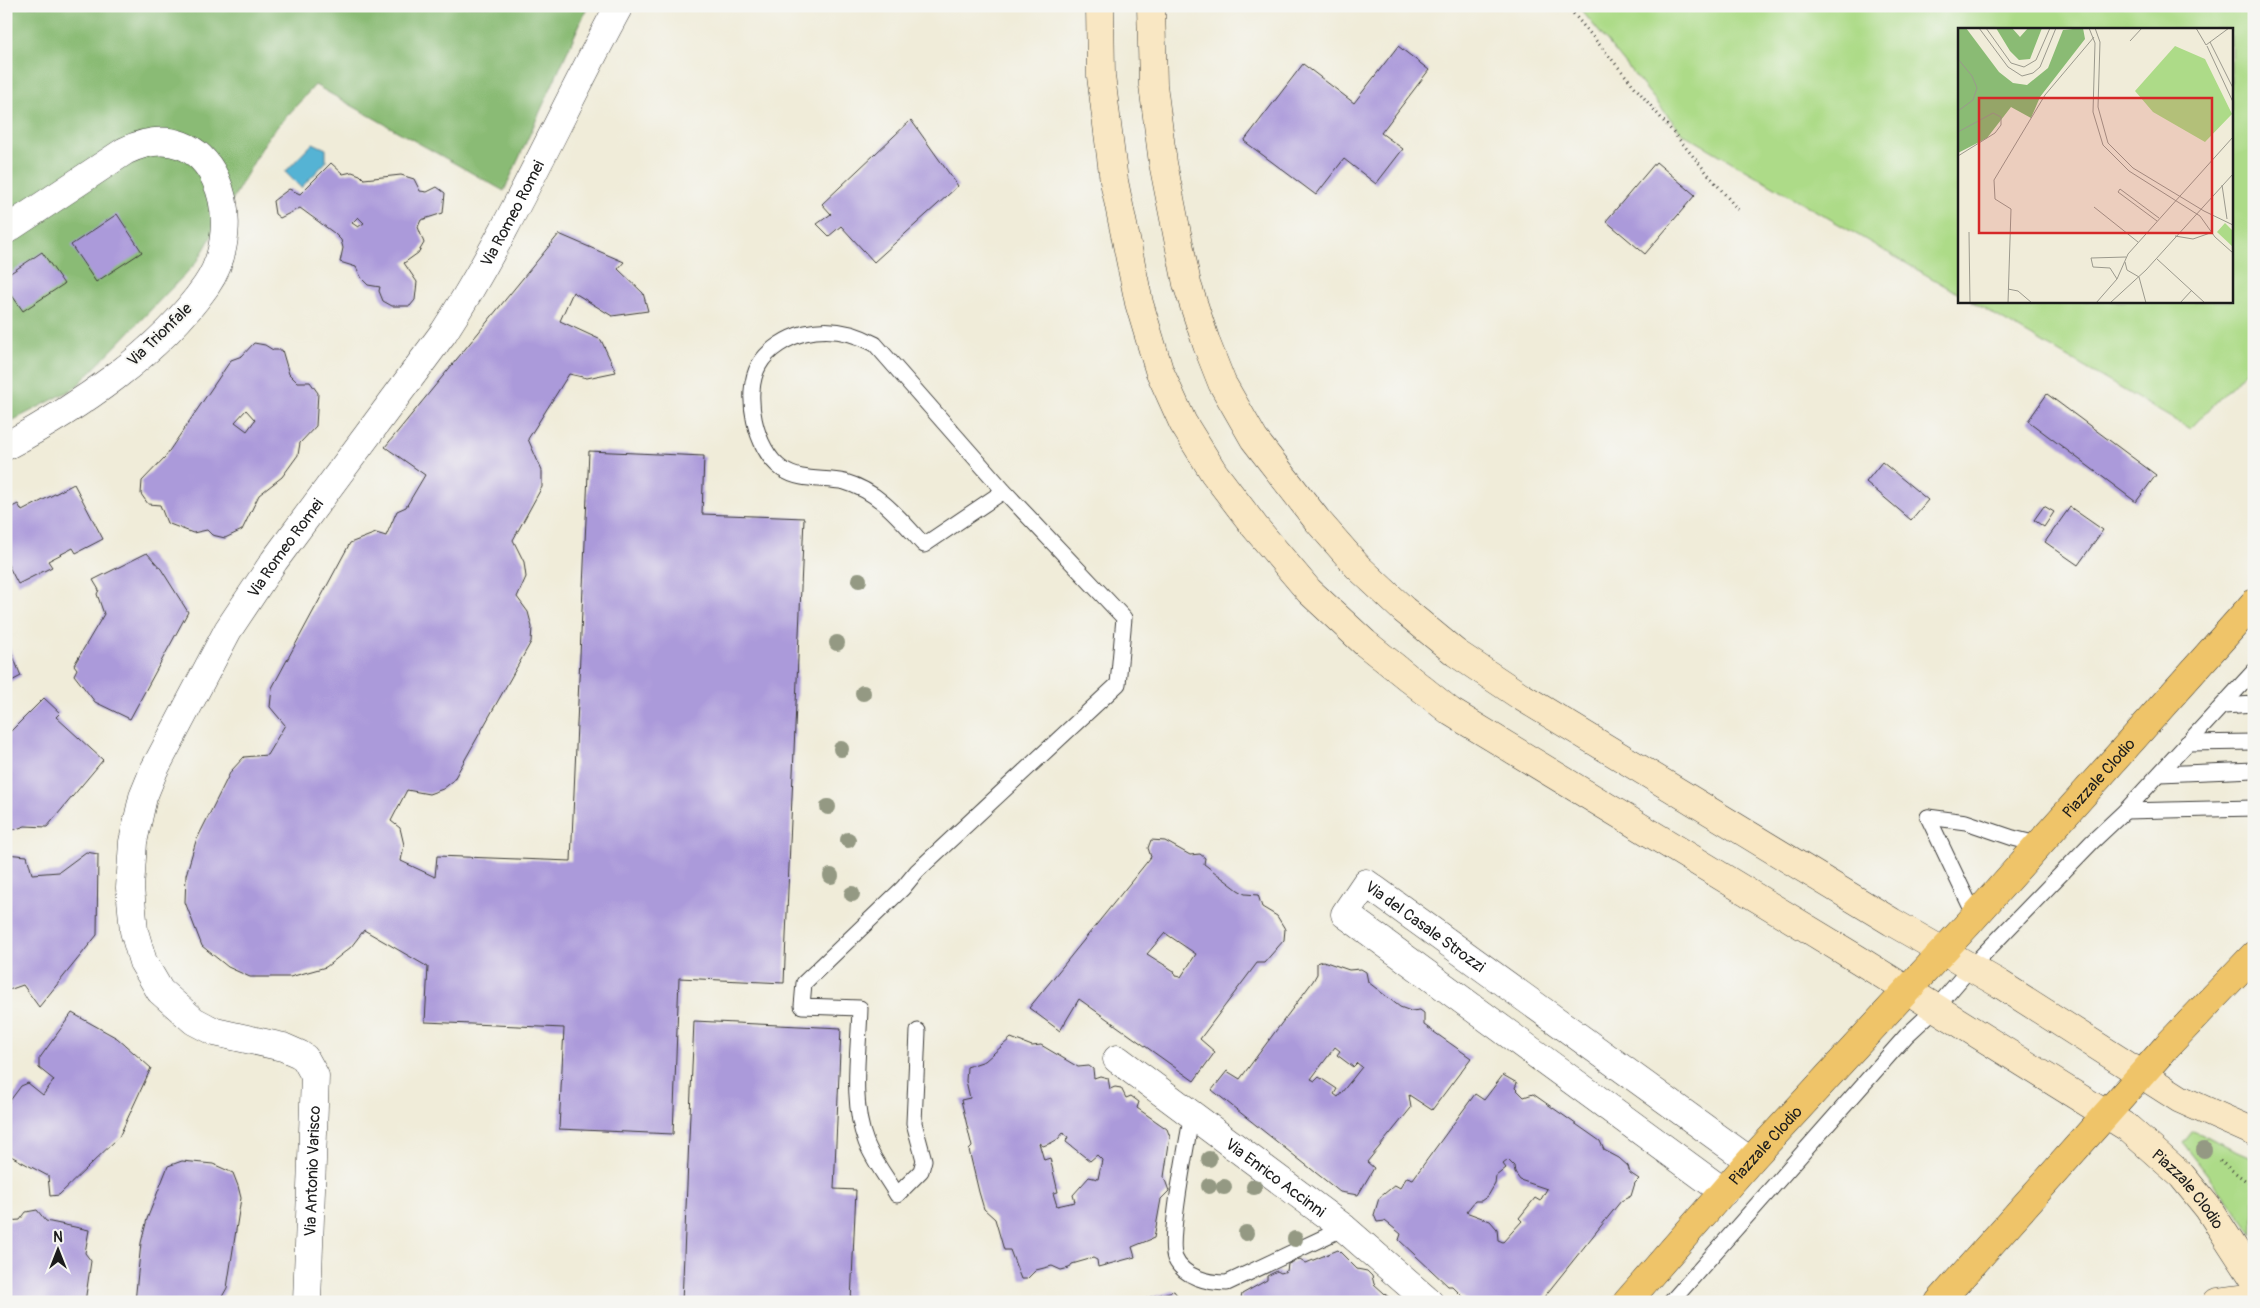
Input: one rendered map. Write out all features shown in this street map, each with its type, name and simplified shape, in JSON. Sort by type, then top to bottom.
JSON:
[{"type":"main road","points":[[1100,6],[1104,112],[1121,223],[1149,341],[1170,396],[1204,458],[1255,527],[1327,610],[1401,674],[1451,712],[1906,991]]},
{"type":"main road","points":[[1151,6],[1154,95],[1163,163],[1193,306],[1222,383],[1254,439],[1358,567],[1404,610],[1473,665],[1522,697],[1943,952],[1971,967],[2180,1099],[2254,1132]]},
{"type":"main road","name":"Piazzale Clodio","points":[[1627,1302],[1750,1161],[1943,952],[2037,844],[2254,603]]},
{"type":"main road","points":[[1939,1302],[2142,1074],[2254,955]]},
{"type":"main road","name":"Piazzale Clodio","points":[[1906,991],[2143,1140],[2182,1176],[2208,1208],[2254,1279]]},
{"type":"main road","points":[[2217,1302],[2254,1297]]},
{"type":"street","name":"Via Romeo Romei","points":[[292,1051],[215,1032],[194,1021],[160,991],[138,949],[132,914],[130,864],[136,828],[149,781],[228,630],[256,587],[350,461],[465,300],[510,220],[619,6]]},
{"type":"street","name":"Via Trionfale","points":[[6,230],[125,151],[145,143],[155,142],[184,146],[208,165],[220,188],[226,221],[223,246],[212,275],[178,321],[102,385],[68,410],[6,446]]},
{"type":"street","name":"Via del Casale Strozzi","points":[[1724,1192],[1345,914],[1366,883],[1750,1161]]},
{"type":"street","name":"Via Antonio Varisco","points":[[292,1051],[305,1058],[315,1076],[306,1302]]},
{"type":"street","name":"Via Enrico Accinni","points":[[1117,1059],[1344,1228],[1429,1302]]},
{"type":"lane","points":[[918,1031],[914,1124],[924,1160],[921,1171],[897,1195],[867,1144],[862,1129],[858,1098],[860,1008],[802,1006],[804,983],[903,888],[917,871],[1118,684],[1124,618],[1004,491],[886,355],[863,338],[831,330],[799,334],[773,349],[759,365],[755,376],[754,411],[759,441],[771,459],[782,469],[798,476],[844,482],[868,491],[884,502],[924,545],[1004,491]]},
{"type":"lane","name":"Piazzale Clodio","points":[[1671,1302],[1906,1036],[1935,1009],[1971,967],[2092,842],[2125,811],[2224,706],[2254,671]]},
{"type":"lane","points":[[2224,706],[2254,704]]},
{"type":"lane","points":[[2187,744],[2254,742]]},
{"type":"lane","points":[[2160,774],[2254,770]]},
{"type":"lane","points":[[2125,811],[2254,808]]},
{"type":"lane","points":[[1975,916],[1928,817],[1966,822],[2012,838],[2037,844]]},
{"type":"lane","points":[[1192,1113],[1176,1210],[1173,1243],[1175,1259],[1184,1270],[1206,1281],[1227,1283],[1344,1228]]},
{"type":"path","points":[[6,15],[10,6]]},
{"type":"path","points":[[1567,6],[1739,211]]},
{"type":"path","points":[[2220,1161],[2254,1187]]},
{"type":"green space","points":[[6,6],[588,6],[504,191],[315,85],[268,137],[197,262],[75,388],[6,424]]},
{"type":"green space","points":[[1578,6],[2254,6],[2254,363],[2190,429],[1973,302],[2232,302],[2232,28],[1958,28],[1958,293],[1682,133]]},
{"type":"green space","points":[[2193,1131],[2254,1158],[2254,1235],[2183,1143]]},
{"type":"water","points":[[313,143],[326,149],[326,162],[301,188],[285,172]]},
{"type":"building","points":[[1398,46],[1429,70],[1381,133],[1403,149],[1376,184],[1344,159],[1316,195],[1244,141],[1303,64],[1354,103]]},
{"type":"building","points":[[911,120],[958,186],[874,262],[841,226],[829,236],[817,224],[831,214],[822,204]]},
{"type":"building","points":[[1656,162],[1695,195],[1645,254],[1606,221]]},
{"type":"building","points":[[331,163],[343,174],[352,172],[364,179],[401,175],[414,179],[420,191],[427,192],[437,187],[445,193],[443,213],[421,220],[418,227],[424,243],[418,253],[404,263],[417,282],[415,300],[410,306],[392,306],[383,301],[379,291],[380,287],[368,285],[362,279],[356,267],[340,262],[343,248],[341,240],[300,208],[280,218],[275,214],[273,201],[289,189],[300,194]],"holes":[[[358,217],[364,223],[358,227],[352,223]]]},
{"type":"building","points":[[117,214],[142,252],[96,282],[71,245]]},
{"type":"building","points":[[559,234],[624,262],[618,269],[643,293],[648,311],[612,316],[573,292],[560,321],[601,340],[616,372],[587,378],[569,374],[528,439],[542,471],[542,487],[513,540],[524,562],[526,577],[517,597],[528,612],[532,627],[531,642],[453,781],[443,789],[429,794],[407,790],[391,821],[400,828],[404,845],[401,861],[435,877],[437,856],[571,861],[589,451],[704,456],[702,514],[804,518],[784,983],[679,978],[673,1134],[559,1129],[564,1028],[425,1022],[428,967],[364,930],[351,947],[326,967],[290,977],[250,977],[228,967],[202,946],[185,902],[186,875],[196,841],[231,771],[244,757],[267,755],[285,725],[270,707],[272,688],[350,543],[376,533],[386,536],[397,511],[406,507],[425,475],[385,447]]},
{"type":"building","points":[[42,252],[64,284],[23,311],[6,287],[6,276]]},
{"type":"building","points":[[254,343],[265,345],[273,350],[282,350],[289,374],[297,382],[310,382],[318,393],[316,426],[300,443],[298,455],[282,477],[259,495],[242,530],[225,538],[212,535],[207,530],[193,533],[167,523],[160,505],[148,504],[141,494],[142,481],[165,457],[231,360],[242,356]],"holes":[[[246,410],[255,420],[247,431],[235,422]]]},
{"type":"building","points":[[2047,394],[2156,475],[2136,502],[2028,421]]},
{"type":"building","points":[[1882,462],[1928,500],[1911,520],[1866,482]]},
{"type":"building","points":[[74,484],[103,539],[76,553],[73,548],[48,561],[52,567],[18,584],[6,561],[6,510],[18,504],[22,511]]},
{"type":"building","points":[[2044,506],[2054,512],[2044,527],[2034,520]]},
{"type":"building","points":[[2070,507],[2103,530],[2078,565],[2045,542]]},
{"type":"building","points":[[147,553],[161,569],[188,612],[130,719],[95,702],[74,675],[77,669],[74,665],[104,614],[97,594],[99,590],[93,580]]},
{"type":"building","points":[[6,639],[21,676],[6,684]]},
{"type":"building","points":[[44,698],[60,713],[56,717],[103,760],[47,827],[25,826],[7,832],[6,736]]},
{"type":"building","points":[[1151,840],[1165,841],[1190,855],[1200,854],[1205,858],[1204,864],[1238,890],[1245,894],[1258,895],[1262,907],[1277,916],[1285,929],[1284,940],[1264,963],[1257,963],[1200,1039],[1215,1052],[1194,1081],[1079,999],[1060,1031],[1029,1008],[1151,857],[1148,848]],"holes":[[[1165,933],[1196,954],[1181,977],[1175,976],[1174,971],[1147,954]]]},
{"type":"building","points":[[86,852],[98,854],[97,935],[39,1007],[23,985],[6,991],[6,854],[27,856],[32,874],[59,872]]},
{"type":"building","points":[[1323,961],[1349,970],[1361,969],[1366,972],[1368,982],[1400,1007],[1411,1011],[1420,1010],[1424,1013],[1424,1025],[1471,1058],[1432,1110],[1409,1095],[1411,1108],[1367,1162],[1374,1168],[1358,1195],[1340,1192],[1212,1090],[1227,1071],[1240,1079],[1313,981],[1317,974],[1317,963]],"holes":[[[1335,1047],[1340,1051],[1337,1055],[1353,1067],[1357,1063],[1362,1067],[1338,1097],[1334,1094],[1337,1089],[1319,1077],[1315,1081],[1311,1079]]]},
{"type":"building","points":[[72,1013],[117,1038],[151,1068],[119,1137],[59,1195],[50,1196],[48,1176],[9,1155],[6,1151],[6,1106],[21,1086],[28,1083],[43,1095],[54,1080],[39,1068],[39,1059]]},
{"type":"building","points":[[694,1021],[841,1028],[834,1189],[856,1190],[851,1302],[682,1302]]},
{"type":"building","points":[[1011,1038],[1032,1046],[1041,1045],[1078,1067],[1089,1066],[1093,1069],[1094,1078],[1100,1076],[1108,1078],[1110,1089],[1115,1087],[1121,1088],[1126,1098],[1131,1096],[1139,1102],[1137,1108],[1167,1129],[1170,1137],[1164,1177],[1169,1191],[1161,1199],[1154,1238],[1132,1247],[1135,1257],[1098,1267],[1097,1260],[1093,1258],[1072,1264],[1069,1268],[1061,1270],[1052,1266],[1036,1270],[1027,1279],[1021,1279],[1010,1250],[1004,1250],[995,1219],[984,1209],[969,1150],[972,1147],[961,1100],[970,1098],[966,1081],[967,1067],[985,1061]],"holes":[[[1063,1133],[1068,1137],[1066,1142],[1090,1161],[1097,1155],[1102,1160],[1098,1179],[1089,1177],[1073,1195],[1075,1202],[1057,1206],[1053,1193],[1058,1192],[1050,1158],[1044,1160],[1039,1143],[1043,1146],[1051,1143]]]},
{"type":"building","points":[[1503,1075],[1517,1083],[1515,1088],[1524,1097],[1533,1094],[1600,1141],[1604,1150],[1619,1158],[1628,1166],[1630,1173],[1639,1179],[1635,1183],[1631,1196],[1621,1201],[1540,1302],[1468,1302],[1399,1240],[1401,1234],[1385,1221],[1377,1222],[1374,1215],[1379,1198],[1395,1185],[1400,1188],[1407,1177],[1413,1179],[1475,1094],[1484,1100]],"holes":[[[1508,1160],[1514,1166],[1515,1173],[1520,1180],[1547,1189],[1540,1201],[1535,1198],[1519,1218],[1522,1221],[1503,1242],[1498,1240],[1497,1229],[1490,1221],[1466,1212],[1475,1201],[1481,1201],[1488,1196],[1495,1184],[1496,1176],[1506,1168],[1503,1164]]]},
{"type":"building","points":[[182,1161],[213,1164],[233,1173],[238,1186],[241,1198],[227,1288],[219,1302],[135,1302],[141,1243],[147,1219],[168,1166]]},
{"type":"building","points":[[37,1210],[46,1221],[89,1230],[85,1253],[91,1261],[85,1302],[8,1302],[6,1221],[20,1220],[26,1212]]},
{"type":"building","points":[[1338,1250],[1357,1269],[1367,1271],[1372,1276],[1374,1284],[1394,1302],[1240,1302],[1242,1294],[1267,1280],[1267,1276],[1277,1271],[1281,1273],[1287,1271],[1288,1264],[1300,1259],[1306,1263]]},
{"type":"building","points":[[1174,1291],[1182,1302],[1136,1302],[1136,1301]]}]
